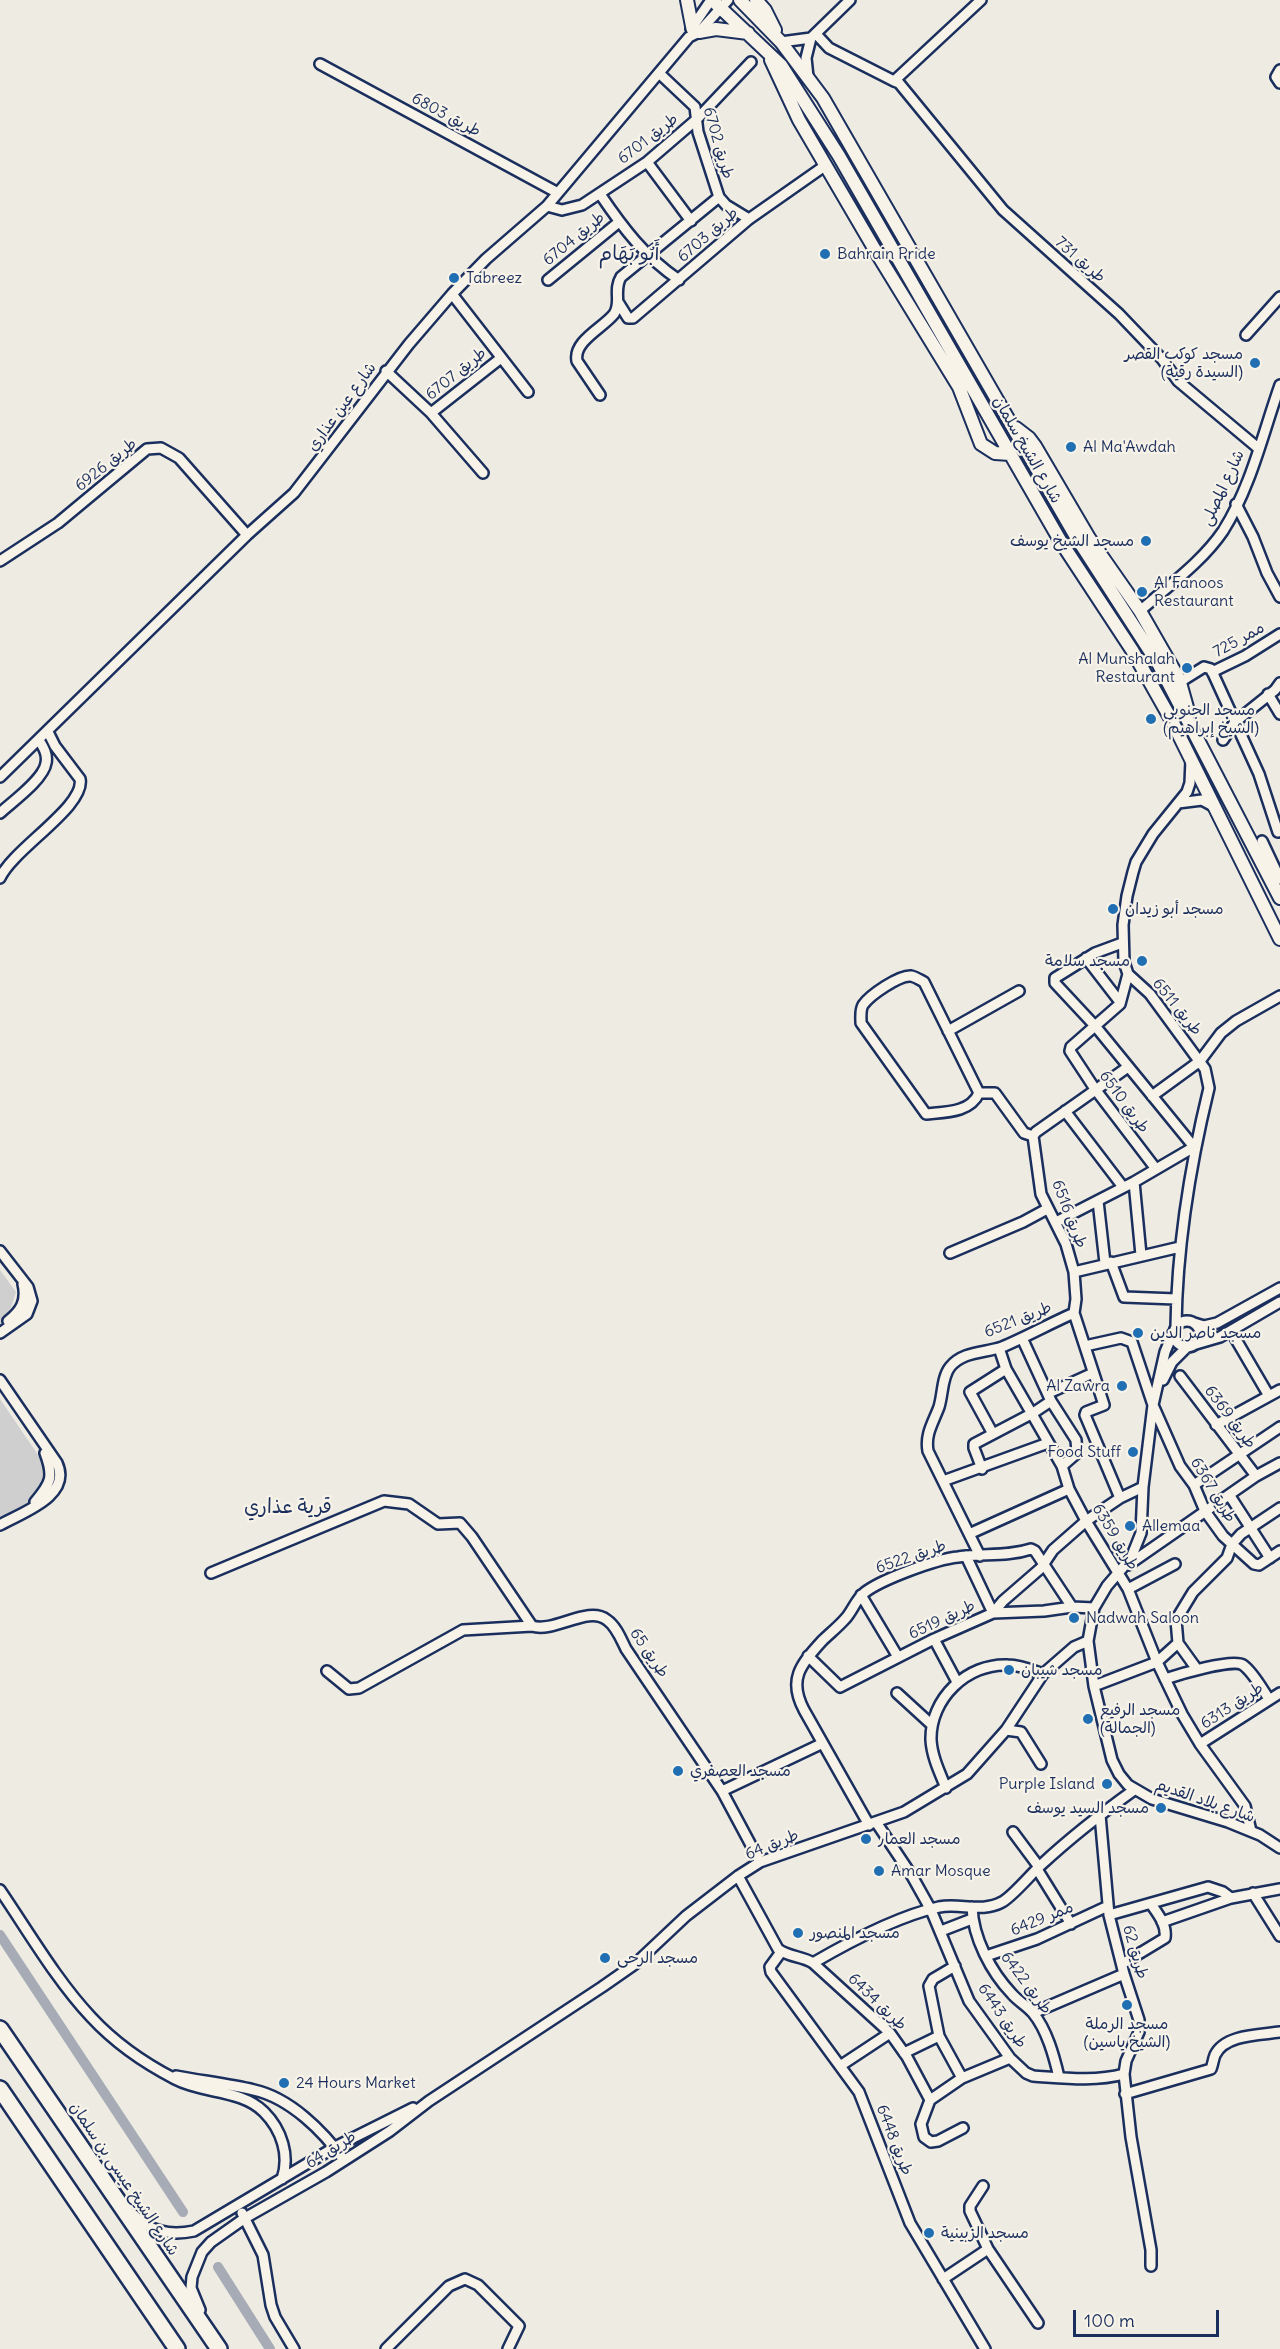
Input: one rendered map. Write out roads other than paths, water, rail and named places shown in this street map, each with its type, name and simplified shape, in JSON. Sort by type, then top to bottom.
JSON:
[{"type":"highway","name":"شارع الشيخ عيسى بن سلمان","points":[[0,2029],[220,2349]]},
{"type":"highway","points":[[0,2089],[177,2349]]},
{"type":"highway","points":[[155,2319],[170,2349]]},
{"type":"main road","points":[[687,0],[693,32],[716,29],[749,34]]},
{"type":"main road","name":"شارع الشيخ سلمان","points":[[740,0],[781,42],[823,98],[1075,534],[1148,648],[1190,721],[1257,843],[1280,898]]},
{"type":"main road","points":[[756,0],[765,10],[781,42]]},
{"type":"main road","name":"شارع الشيخ سلمان","points":[[718,2],[781,65],[839,156],[1061,542],[1131,650],[1191,757],[1280,939]]},
{"type":"main road","points":[[767,51],[790,105],[959,387],[981,444],[995,453],[1010,454]]},
{"type":"main road","points":[[1012,426],[1022,432],[1035,446],[1089,538],[1140,611],[1180,682],[1190,721]]},
{"type":"street","points":[[808,77],[806,58],[813,36],[850,0]]},
{"type":"street","points":[[781,42],[813,36],[829,48],[894,81],[981,0]]},
{"type":"street","name":"شارع عين عذاري","points":[[0,777],[247,535],[294,493],[386,371],[452,294],[486,259],[547,206],[718,2]]},
{"type":"street","name":"طريق 6701","points":[[547,206],[561,210],[571,209],[600,194],[647,162],[697,119],[751,62]]},
{"type":"street","name":"طريق 6803","points":[[320,64],[558,193]]},
{"type":"street","points":[[1280,70],[1276,77],[1280,82]]},
{"type":"street","name":"طريق 6702","points":[[659,73],[694,107],[698,132],[719,198],[749,219]]},
{"type":"street","name":"طريق 731","points":[[894,81],[899,83],[1003,210],[1119,314],[1162,359],[1178,381],[1258,448]]},
{"type":"street","points":[[647,162],[691,221]]},
{"type":"street","name":"طريق 6703","points":[[618,302],[626,317],[632,319],[749,219],[826,165]]},
{"type":"street","name":"طريق 6704","points":[[600,194],[619,222],[648,255],[680,280]]},
{"type":"street","points":[[600,395],[576,355],[581,345],[615,313],[618,302],[616,287],[621,277],[719,198]]},
{"type":"street","name":"طريق 6704","points":[[548,280],[619,222]]},
{"type":"street","name":"طريق 6707","points":[[452,294],[528,392]]},
{"type":"street","points":[[1246,335],[1280,297]]},
{"type":"street","name":"طريق 6707","points":[[431,413],[501,358]]},
{"type":"street","name":"طريق 6707","points":[[386,371],[431,413],[483,473]]},
{"type":"street","name":"شارع المصلى","points":[[1140,611],[1202,555],[1223,530],[1236,504],[1278,397],[1280,385]]},
{"type":"street","name":"طريق 6926","points":[[0,561],[58,523],[147,449],[156,447],[179,458],[247,535]]},
{"type":"street","points":[[1236,504],[1280,597]]},
{"type":"street","name":"ممر 725","points":[[1180,682],[1206,666],[1212,672],[1245,656],[1280,634]]},
{"type":"street","points":[[1212,672],[1259,774],[1279,832],[1257,843],[1280,879]]},
{"type":"street","points":[[1223,740],[1235,722],[1280,683]]},
{"type":"street","points":[[1268,694],[1280,714]]},
{"type":"street","points":[[0,878],[10,860],[61,813],[80,791],[80,779],[55,746],[48,732]]},
{"type":"street","points":[[0,813],[40,776],[45,768],[46,755],[39,740]]},
{"type":"street","points":[[1096,1027],[1119,1007],[1128,974],[1122,943],[1127,896],[1136,862],[1153,834],[1187,792],[1190,783],[1191,757]]},
{"type":"street","points":[[1178,803],[1202,800],[1215,807]]},
{"type":"street","points":[[1056,1222],[1134,1182],[1194,1147],[1096,1027],[1054,981],[1057,976],[1086,958],[1122,943]]},
{"type":"street","points":[[1086,958],[1120,1002]]},
{"type":"street","name":"طريق 6511","points":[[1128,974],[1150,994],[1203,1065],[1221,1033],[1236,1021],[1280,996]]},
{"type":"street","points":[[904,976],[914,976],[924,982],[979,1094],[975,1101],[958,1111],[926,1114],[861,1023],[862,1005],[886,986],[904,976]]},
{"type":"street","points":[[948,1031],[1019,991]]},
{"type":"street","name":"طريق 6510","points":[[1096,1027],[1071,1047],[1070,1051],[1095,1089],[1156,1169]]},
{"type":"street","points":[[1152,1096],[1203,1065]]},
{"type":"street","name":"شارع بلاد القديم","points":[[1203,1065],[1209,1088],[1194,1147],[1180,1247],[1175,1330],[1165,1353],[1153,1405],[1143,1488],[1141,1533],[1131,1558],[1107,1586],[1094,1608],[1088,1641],[1094,1686],[1112,1760],[1123,1780],[1134,1790],[1152,1799],[1210,1815],[1251,1831],[1280,1848]]},
{"type":"street","points":[[979,1094],[995,1093],[1024,1133],[1033,1136],[1128,1067]]},
{"type":"street","points":[[1065,1111],[1123,1187]]},
{"type":"street","name":"طريق 6516","points":[[1033,1136],[1041,1194],[1066,1244],[1074,1272],[1076,1299],[1074,1313],[1104,1405],[1085,1413],[1091,1434],[1120,1498]]},
{"type":"street","points":[[1134,1182],[1141,1255]]},
{"type":"street","points":[[1098,1201],[1108,1263],[1121,1294],[1126,1298],[1176,1299],[1200,1333],[1196,1344]]},
{"type":"street","points":[[950,1253],[1023,1222],[1047,1209]]},
{"type":"street","points":[[1074,1272],[1180,1247]]},
{"type":"street","points":[[0,1251],[30,1291],[31,1306],[24,1317],[3,1328]]},
{"type":"street","points":[[1280,1288],[1217,1323],[1204,1326],[1182,1321],[1175,1330],[1177,1343],[1186,1348],[1214,1340],[1280,1302]]},
{"type":"street","name":"طريق 6521","points":[[943,1481],[926,1443],[927,1433],[951,1367],[959,1359],[980,1351],[999,1348],[1074,1313]]},
{"type":"street","points":[[1231,1331],[1269,1396]]},
{"type":"street","points":[[1022,1338],[1050,1397],[1076,1440],[1077,1453],[1062,1466]]},
{"type":"street","name":"طريق 6367","points":[[1085,1346],[1121,1338],[1132,1342],[1153,1405],[1180,1466],[1194,1485],[1205,1511],[1223,1536],[1256,1565],[1270,1558]]},
{"type":"street","name":"طريق 6359","points":[[999,1348],[1006,1369],[1062,1466],[1070,1489],[1086,1521],[1128,1589],[1165,1679],[1200,1744],[1243,1802],[1251,1831]]},
{"type":"street","name":"شارع بلاد القديم","points":[[1153,1405],[1168,1370],[1186,1348]]},
{"type":"street","points":[[993,1434],[970,1390],[1006,1369]]},
{"type":"street","points":[[982,1469],[974,1446],[1033,1413],[1050,1397],[1093,1373]]},
{"type":"street","name":"طريق 6369","points":[[1180,1376],[1256,1476]]},
{"type":"street","points":[[0,1380],[57,1463],[61,1475],[61,1481],[51,1496],[0,1525]]},
{"type":"street","points":[[1216,1425],[1280,1390]]},
{"type":"street","points":[[1194,1485],[1280,1427]]},
{"type":"street","points":[[1076,1440],[1091,1434]]},
{"type":"street","points":[[980,1556],[943,1481],[982,1469],[1048,1443]]},
{"type":"street","points":[[1119,1572],[1256,1476],[1280,1463]]},
{"type":"street","name":"طريق 6519","points":[[808,1656],[840,1687],[934,1639],[993,1613],[1044,1564],[1053,1550],[1086,1521],[1120,1498],[1143,1488]]},
{"type":"street","points":[[969,1534],[1070,1489]]},
{"type":"street","points":[[1230,1496],[1270,1558],[1280,1551]]},
{"type":"street","points":[[211,1573],[384,1501],[409,1504],[438,1524],[460,1523],[472,1537],[532,1626]]},
{"type":"street","points":[[1196,1668],[1178,1643],[1176,1620],[1193,1592],[1227,1558],[1232,1544],[1251,1526],[1280,1508]]},
{"type":"street","points":[[966,1556],[1017,1554],[1031,1549],[1044,1564],[1072,1607]]},
{"type":"street","name":"طريق 6522","points":[[821,1744],[796,1696],[799,1671],[808,1656],[855,1606],[861,1595],[875,1585],[943,1560],[966,1556],[993,1613]]},
{"type":"street","points":[[1128,1589],[1175,1564]]},
{"type":"street","points":[[861,1595],[898,1658]]},
{"type":"street","points":[[993,1613],[1044,1611],[1072,1607],[1094,1608]]},
{"type":"street","name":"طريق 65","points":[[532,1626],[544,1628],[582,1617],[599,1616],[607,1619],[722,1791],[760,1862]]},
{"type":"street","points":[[327,1671],[349,1689],[359,1688],[463,1630],[532,1626]]},
{"type":"street","points":[[934,1639],[957,1682]]},
{"type":"street","name":"طريق 64","points":[[220,2349],[196,2304],[191,2288],[192,2277],[202,2252],[211,2242],[245,2218],[390,2131],[429,2101],[635,1964],[686,1916],[760,1862],[904,1812],[967,1774],[1006,1730],[1043,1674],[1074,1647],[1088,1641]]},
{"type":"street","points":[[1094,1686],[1157,1662],[1178,1643]]},
{"type":"street","points":[[946,1788],[933,1751],[932,1725],[937,1709],[957,1682],[980,1669],[999,1665],[1018,1666],[1043,1674]]},
{"type":"street","points":[[1165,1679],[1196,1668],[1243,1665],[1269,1699]]},
{"type":"street","points":[[897,1693],[932,1725]]},
{"type":"street","name":"طريق 6313","points":[[1200,1744],[1280,1693]]},
{"type":"street","points":[[1006,1730],[1021,1732],[1041,1764]]},
{"type":"street","points":[[722,1791],[821,1744]]},
{"type":"street","name":"طريق 6443","points":[[821,1744],[872,1824],[912,1876],[941,1931],[969,2001],[1010,2058],[1029,2075],[1084,2080],[1104,2079],[1124,2074]]},
{"type":"street","points":[[738,1876],[781,1952],[800,1956],[813,1963],[844,1945],[930,1910],[955,1905],[988,1907],[1010,1898],[1014,1891],[1038,1868],[1100,1815],[1134,1790]]},
{"type":"street","name":"طريق 62","points":[[1100,1815],[1109,1910],[1123,1969],[1134,1998],[1139,2020],[1139,2032],[1126,2061],[1124,2074],[1125,2094],[1151,2250],[1151,2266]]},
{"type":"street","points":[[1013,1832],[1038,1868],[1071,1924]]},
{"type":"street","name":"ممر 6429","points":[[986,1956],[1037,1939],[1109,1910],[1150,1904],[1208,1887],[1223,1892],[1231,1898]]},
{"type":"street","points":[[1162,1922],[1231,1898],[1280,1889]]},
{"type":"street","points":[[0,1890],[78,2002],[91,2018],[121,2045],[185,2084],[248,2101],[270,2118],[281,2138],[285,2162],[282,2180]]},
{"type":"street","points":[[1253,1893],[1280,1936]]},
{"type":"street","points":[[1033,2013],[1123,1969],[1164,1938],[1166,1934],[1162,1922],[1150,1904]]},
{"type":"street","name":"طريق 6422","points":[[972,1907],[972,1918],[986,1956],[1012,1994],[1033,2013],[1049,2044],[1059,2077]]},
{"type":"street","points":[[941,1931],[972,1918]]},
{"type":"street","name":"طريق 6448","points":[[781,1952],[770,1967],[771,1972],[854,2082],[864,2101],[907,2217],[985,2349]]},
{"type":"street","name":"طريق 6434","points":[[813,1963],[890,2033],[930,2100]]},
{"type":"street","points":[[955,1966],[933,1979],[929,1986],[939,2036],[962,2078]]},
{"type":"street","points":[[1125,2094],[1211,2069],[1215,2055],[1232,2041],[1280,2032]]},
{"type":"street","points":[[840,2066],[890,2033]]},
{"type":"street","points":[[904,2053],[939,2036]]},
{"type":"street","points":[[963,2128],[938,2141],[931,2142],[924,2137],[921,2124],[930,2100],[962,2078],[1010,2058]]},
{"type":"street","points":[[167,2074],[254,2090],[293,2110],[319,2131],[344,2160]]},
{"type":"street","points":[[248,2101],[254,2090]]},
{"type":"street","name":"طريق 64","points":[[108,2188],[141,2222],[153,2229],[180,2234],[194,2231],[335,2147],[429,2101]]},
{"type":"street","points":[[983,2186],[970,2206],[970,2211],[988,2249],[1038,2323]]},
{"type":"street","points":[[238,2206],[263,2255],[275,2317],[294,2349]]},
{"type":"street","points":[[944,2279],[988,2249]]},
{"type":"street","points":[[386,2349],[450,2286],[465,2279],[478,2285],[519,2326],[508,2349]]},
{"type":"waterway","points":[[0,1935],[183,2212]]},
{"type":"waterway","points":[[218,2267],[270,2349]]},
{"type":"place","name":"Bahrain Pride","points":[[825,254]]},
{"type":"place","name":"Tabreez","points":[[454,278]]},
{"type":"place","name":"مسجد كوكب القصر (السيدة رقية)","points":[[1255,363]]},
{"type":"place","name":"Al Ma'Awdah","points":[[1071,447]]},
{"type":"place","name":"مسجد الشيخ يوسف","points":[[1146,541]]},
{"type":"place","name":"Al Fanoos Restaurant","points":[[1142,592]]},
{"type":"place","name":"Al Munshalah Restaurant","points":[[1187,668]]},
{"type":"place","name":"مسجد الجنوبي (الشيخ إبراهيم)","points":[[1151,719]]},
{"type":"place","name":"مسجد أبو زيدان","points":[[1113,909]]},
{"type":"place","name":"مسجد سلامة","points":[[1142,961]]},
{"type":"place","name":"مسجد ناصر الدين","points":[[1138,1333]]},
{"type":"place","name":"Al Zawra","points":[[1122,1386]]},
{"type":"place","name":"Food Stuff","points":[[1133,1452]]},
{"type":"place","name":"Allemaa","points":[[1130,1526]]},
{"type":"place","name":"Nadwah Saloon","points":[[1074,1618]]},
{"type":"place","name":"مسجد شيبان","points":[[1009,1670]]},
{"type":"place","name":"مسجد الرفيع (الجمالة)","points":[[1088,1719]]},
{"type":"place","name":"مسجد العصفري","points":[[678,1771]]},
{"type":"place","name":"Purple Island","points":[[1107,1784]]},
{"type":"place","name":"مسجد السيد يوسف","points":[[1161,1808]]},
{"type":"place","name":"مسجد العمار","points":[[866,1839]]},
{"type":"place","name":"Amar Mosque","points":[[879,1871]]},
{"type":"place","name":"مسجد المنصور","points":[[798,1933]]},
{"type":"place","name":"مسجد الرحى","points":[[605,1958]]},
{"type":"place","name":"مسجد الرملة (الشيخ ياسين)","points":[[1127,2005]]},
{"type":"place","name":"24 Hours Market","points":[[284,2083]]},
{"type":"place","name":"مسجد الزبينية","points":[[929,2233]]},
{"type":"district","name":"أَبُو بَهَام","points":[[629,254]]},
{"type":"district","name":"قرية عذاري","points":[[288,1507]]}]
